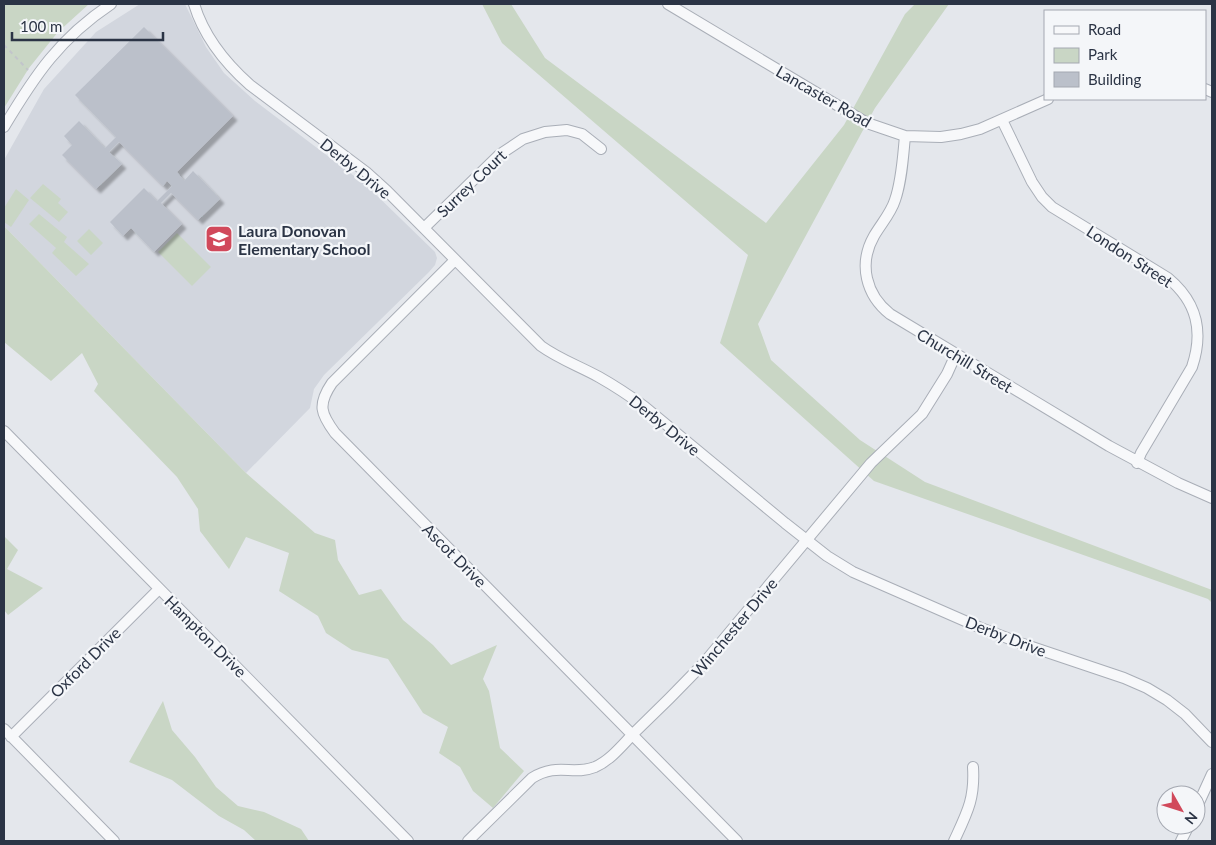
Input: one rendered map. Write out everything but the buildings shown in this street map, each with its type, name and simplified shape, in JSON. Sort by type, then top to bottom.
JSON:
[{"type":"street","points":[[4,127],[35,76],[69,36],[111,4]]},
{"type":"street","name":"Derby Drive","points":[[194,4],[206,34],[233,70],[250,86],[366,172],[541,346],[561,359],[623,391],[645,407],[828,556],[854,572],[982,628],[1124,678],[1147,688],[1185,714],[1212,742]]},
{"type":"street","name":"Lancaster Road","points":[[668,4],[867,123],[906,136],[942,137],[961,134],[980,129],[1046,100]]},
{"type":"street","name":"London Street","points":[[1002,120],[1032,182],[1042,197],[1058,211],[1168,278],[1182,291],[1192,309],[1198,335],[1197,354],[1192,367],[1141,453],[1137,463]]},
{"type":"street","name":"Surrey Court","points":[[424,228],[499,154],[523,139],[545,132],[567,130],[582,134],[601,149]]},
{"type":"street","name":"Churchill Street","points":[[906,136],[896,198],[874,236],[866,256],[867,281],[875,299],[886,311],[1137,463],[1212,498]]},
{"type":"street","name":"Ascot Drive","points":[[455,260],[332,383],[325,396],[322,410],[323,417],[335,434],[737,841]]},
{"type":"street","name":"Winchester Drive","points":[[468,841],[532,778],[548,770],[576,770],[595,767],[605,761],[703,664],[871,463],[922,414],[947,374],[956,354]]},
{"type":"street","name":"Hampton Drive","points":[[4,431],[408,841]]},
{"type":"street","name":"Oxford Drive","points":[[12,737],[159,589]]},
{"type":"street","points":[[4,729],[114,841]]},
{"type":"street","points":[[954,841],[970,805],[974,786],[973,767]]},
{"type":"street","points":[[1206,787],[1212,774]]},
{"type":"path","points":[[4,45],[35,76]]},
{"type":"shaded area","name":"Laura Donovan Elementary School","points":[[140,4],[185,4],[206,47],[224,73],[255,101],[366,185],[435,252],[437,258],[435,265],[429,272],[324,375],[314,389],[310,408],[246,473],[4,226],[4,160],[44,89],[96,32]]},
{"type":"green space","points":[[4,4],[89,4],[58,32],[29,68],[4,108]]},
{"type":"green space","points":[[482,4],[511,4],[545,58],[766,223],[844,125],[905,14],[915,4],[949,4],[875,108],[758,324],[771,360],[860,440],[925,482],[1212,590],[1212,603],[1208,599],[874,481],[720,343],[748,255],[502,43]]},
{"type":"green space","points":[[43,184],[61,199],[58,203],[68,212],[59,222],[30,198]]},
{"type":"green space","points":[[16,189],[29,200],[11,227],[4,222],[4,208]]},
{"type":"green space","points":[[39,214],[67,237],[64,242],[89,264],[76,276],[52,253],[56,248],[29,224]]},
{"type":"green space","points":[[4,226],[246,473],[315,533],[335,540],[338,560],[359,595],[381,589],[403,620],[433,645],[451,665],[497,645],[483,679],[489,691],[500,748],[524,771],[493,808],[473,791],[460,767],[439,753],[448,727],[423,713],[388,659],[352,650],[326,633],[318,616],[279,591],[289,553],[246,537],[229,569],[200,531],[198,509],[177,477],[94,391],[98,384],[82,353],[51,381],[4,342]]},
{"type":"green space","points":[[89,229],[103,243],[91,255],[77,241]]},
{"type":"green space","points":[[177,233],[211,267],[192,286],[158,252]]},
{"type":"green space","points":[[4,536],[18,550],[7,569],[43,588],[8,615],[4,610]]},
{"type":"green space","points":[[163,701],[172,730],[195,757],[216,787],[238,806],[264,812],[301,829],[309,841],[256,841],[244,830],[219,816],[172,780],[129,762]]},
{"type":"place","name":"Laura Donovan Elementary School","points":[[219,239]]}]
